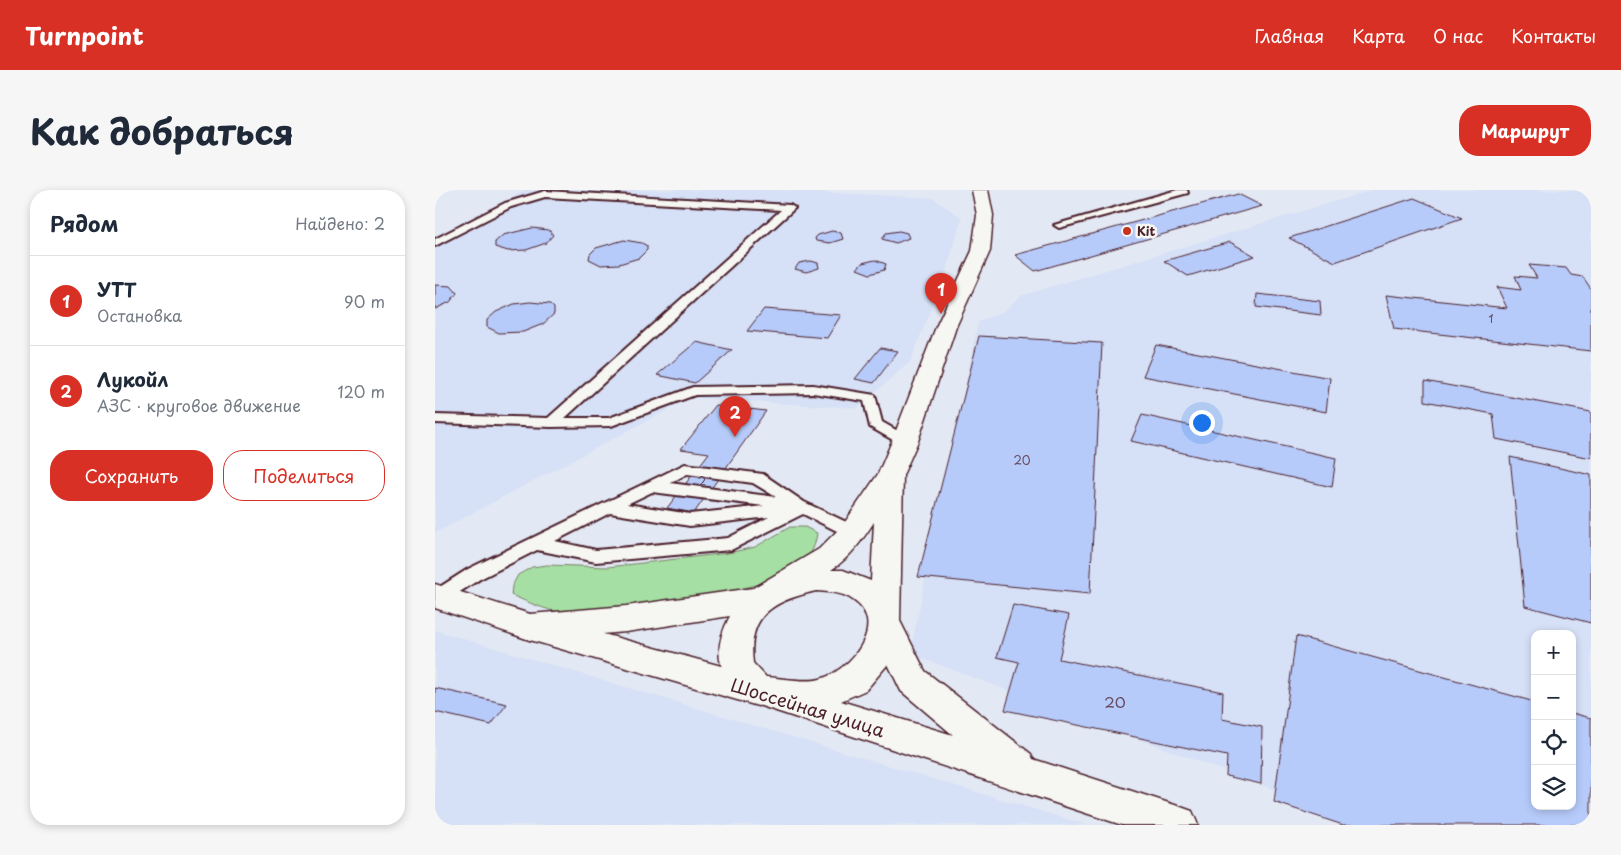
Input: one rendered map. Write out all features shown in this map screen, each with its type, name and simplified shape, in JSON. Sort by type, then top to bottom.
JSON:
[{"type":"main road","points":[[890,475],[884,621],[875,657],[853,680],[820,695],[758,691],[739,671],[733,646],[743,621],[760,598],[829,557],[853,532],[890,475],[905,441],[946,328],[981,251],[985,215],[980,190]]},
{"type":"main road","points":[[530,627],[626,619],[760,598],[789,586],[816,580],[843,582],[865,592],[879,609],[913,681],[1028,775]]},
{"type":"main road","name":"Шоссейная улица","points":[[437,597],[530,627],[758,691],[1028,775],[1178,825]]},
{"type":"lane","points":[[1059,225],[1183,193],[1182,190]]},
{"type":"lane","points":[[435,243],[508,205],[545,194],[790,208],[551,423]]},
{"type":"lane","points":[[435,419],[551,423],[611,422],[693,391],[813,389],[870,398],[875,424],[905,441]]},
{"type":"lane","points":[[437,597],[474,574],[650,486],[721,494],[803,507],[853,532]]},
{"type":"lane","points":[[608,507],[690,520],[803,507]]},
{"type":"lane","points":[[534,543],[596,556],[731,544],[803,507]]},
{"type":"shaded area","points":[[526,190],[774,190],[933,198],[962,218],[945,275],[910,362],[857,408],[690,398],[435,533],[435,238]]},
{"type":"shaded area","points":[[1373,190],[1591,190],[1591,825],[1369,825],[910,654],[978,322],[1004,311],[1020,296]]},
{"type":"shaded area","points":[[435,630],[1087,825],[435,825]]},
{"type":"green space","points":[[790,527],[805,527],[817,533],[812,551],[800,565],[782,575],[755,585],[649,606],[584,612],[562,612],[543,608],[511,595],[512,586],[518,575],[532,567],[547,565],[608,567],[728,553],[755,547]]},
{"type":"building","points":[[1238,194],[1262,206],[1035,271],[1015,255]]},
{"type":"building","points":[[1414,198],[1462,218],[1335,262],[1289,238]]},
{"type":"building","points":[[532,228],[549,230],[553,235],[546,243],[526,250],[508,251],[495,247],[495,242],[503,235]]},
{"type":"building","points":[[832,231],[841,233],[843,239],[830,243],[816,241],[815,238],[818,235]]},
{"type":"building","points":[[899,231],[907,233],[909,238],[896,243],[882,239],[886,233]]},
{"type":"building","points":[[624,240],[642,243],[647,246],[647,250],[639,258],[619,264],[601,265],[589,259],[590,254],[596,248]]},
{"type":"building","points":[[1230,242],[1255,256],[1188,276],[1164,261]]},
{"type":"building","points":[[875,260],[886,264],[884,270],[870,274],[857,269],[862,263]]},
{"type":"building","points":[[811,261],[818,263],[819,268],[806,272],[795,269],[799,263]]},
{"type":"building","points":[[1529,265],[1566,268],[1571,275],[1583,277],[1591,289],[1591,351],[1394,329],[1386,295],[1507,308],[1497,287],[1521,290],[1515,276],[1537,278]]},
{"type":"building","points":[[435,285],[451,286],[457,293],[450,302],[435,309]]},
{"type":"building","points":[[1257,294],[1320,301],[1321,315],[1256,307]]},
{"type":"building","points":[[530,302],[550,304],[554,308],[554,314],[543,324],[523,332],[499,333],[487,327],[487,320],[496,312],[514,304]]},
{"type":"building","points":[[764,309],[841,315],[827,338],[747,331]]},
{"type":"building","points":[[979,336],[1102,343],[1090,594],[918,577]]},
{"type":"building","points":[[696,342],[732,350],[695,383],[657,375]]},
{"type":"building","points":[[1156,345],[1330,378],[1326,412],[1143,376]]},
{"type":"building","points":[[880,348],[898,351],[874,383],[855,379]]},
{"type":"building","points":[[1425,381],[1591,412],[1591,458],[1496,439],[1493,414],[1425,401]]},
{"type":"building","points":[[716,405],[766,411],[694,513],[667,508],[709,453],[681,449]]},
{"type":"building","points":[[1142,415],[1336,458],[1332,487],[1131,441]]},
{"type":"building","points":[[1510,457],[1591,475],[1591,623],[1525,606]]},
{"type":"building","points":[[1013,605],[1069,615],[1059,659],[1223,692],[1222,719],[1262,727],[1261,784],[1226,776],[1227,756],[1005,710],[1019,662],[997,657]]},
{"type":"building","points":[[1296,636],[1531,701],[1531,810],[1576,810],[1576,714],[1591,718],[1591,825],[1343,825],[1274,802]]},
{"type":"building","points":[[435,688],[507,704],[491,725],[435,712]]},
{"type":"place","name":"Kit","points":[[1127,231]]},
{"type":"place","name":"УТТ","points":[[941,314]]},
{"type":"place","name":"Лукойл","points":[[735,437]]}]
